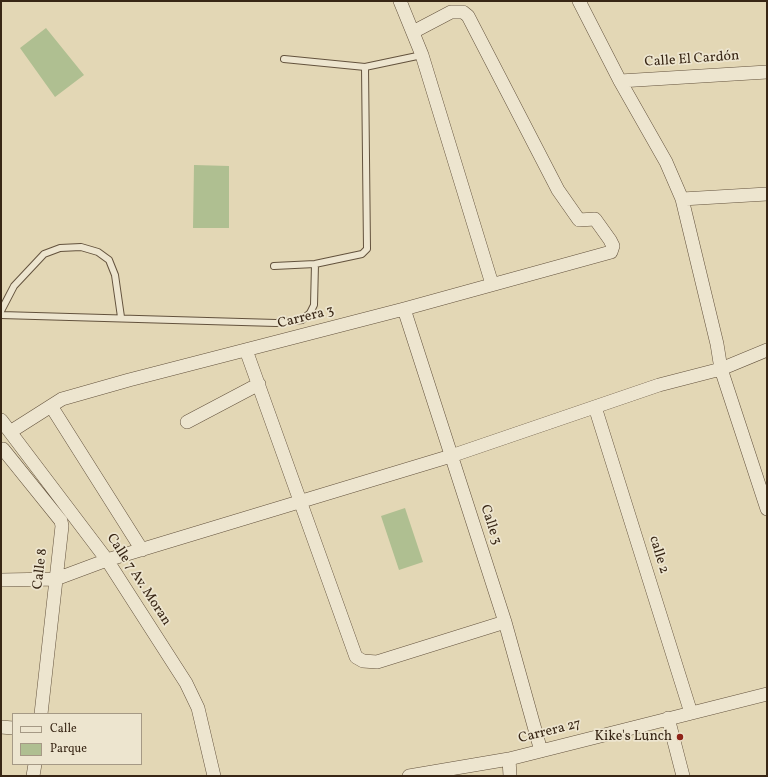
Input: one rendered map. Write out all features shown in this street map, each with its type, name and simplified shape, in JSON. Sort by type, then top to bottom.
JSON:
[{"type":"street","points":[[400,1],[422,55],[492,284]]},
{"type":"street","points":[[579,1],[620,81],[666,162],[682,198],[717,344],[721,369],[767,509]]},
{"type":"street","name":"Carrera 3","points":[[10,432],[62,399],[92,390],[404,309],[611,252],[613,246],[595,219],[579,220],[573,214],[558,190],[468,16],[462,12],[451,12],[413,32]]},
{"type":"street","name":"Calle El Cardón","points":[[620,81],[767,72]]},
{"type":"street","points":[[682,198],[767,194]]},
{"type":"street","name":"Calle 3","points":[[404,309],[505,622],[541,751]]},
{"type":"street","points":[[246,350],[302,502],[356,657],[363,661],[377,662],[505,622]]},
{"type":"street","points":[[1,580],[56,580],[107,560],[451,456],[659,385],[721,369],[767,350]]},
{"type":"street","points":[[187,422],[259,384]]},
{"type":"street","points":[[51,406],[142,550]]},
{"type":"street","name":"calle 2","points":[[595,407],[691,713]]},
{"type":"street","name":"Calle 7 Av. Moran","points":[[1,420],[23,447],[107,560],[186,683],[198,708],[214,776]]},
{"type":"street","points":[[2,449],[23,447]]},
{"type":"street","name":"Calle 8","points":[[2,449],[61,521],[62,532],[41,713]]},
{"type":"street","name":"Carrera 27","points":[[409,776],[509,759],[767,694]]},
{"type":"street","points":[[668,718],[683,776]]},
{"type":"street","points":[[1,727],[12,728]]},
{"type":"street","points":[[509,759],[510,776]]},
{"type":"street","points":[[33,776],[35,765]]},
{"type":"lane","points":[[284,59],[365,67],[422,55]]},
{"type":"lane","points":[[274,266],[315,264],[362,254],[367,249],[365,67]]},
{"type":"lane","points":[[1,311],[14,286],[44,254],[60,248],[80,247],[98,252],[109,260],[115,275],[121,317]]},
{"type":"lane","points":[[1,315],[121,317],[276,323],[302,320],[310,313],[314,305],[315,264]]},
{"type":"green space","points":[[46,28],[84,75],[55,97],[20,48]]},
{"type":"green space","points":[[194,165],[229,166],[229,228],[193,228]]},
{"type":"green space","points":[[405,508],[423,562],[399,570],[381,516]]},
{"type":"place","name":"Kike's Lunch","points":[[680,737]]}]
